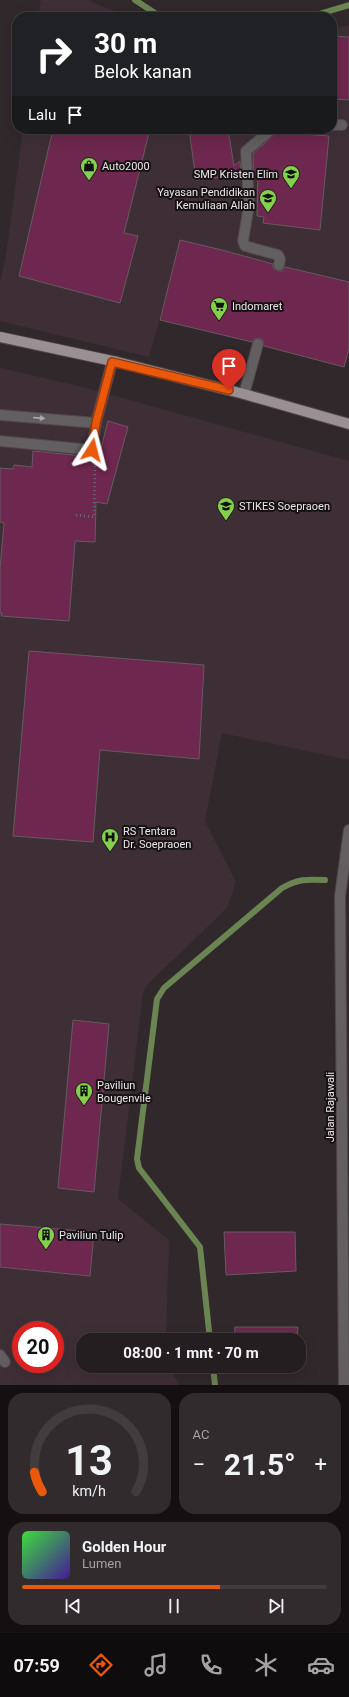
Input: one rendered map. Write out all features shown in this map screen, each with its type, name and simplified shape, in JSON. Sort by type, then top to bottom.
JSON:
[{"type":"main road","points":[[0,337],[244,394],[349,424]]},
{"type":"street","points":[[266,134],[246,151],[249,206],[243,241],[245,246],[278,254],[280,259],[279,265]]},
{"type":"street","points":[[244,394],[258,344]]},
{"type":"street","points":[[0,441],[92,450],[96,423],[112,362]]},
{"type":"street","points":[[0,414],[96,423]]},
{"type":"street","name":"Jalan Rajawali","points":[[344,1385],[340,896],[349,830]]},
{"type":"shaded area","points":[[41,0],[88,0],[116,12],[39,12]]},
{"type":"shaded area","points":[[349,25],[349,282],[269,347],[250,342],[271,263],[181,240],[149,357],[0,321],[0,282],[6,255],[22,134],[337,134],[337,28]]},
{"type":"shaded area","name":"RS Tentara Dr. Soepraoen","points":[[0,368],[83,387],[349,461],[349,760],[222,733],[205,821],[236,882],[227,908],[147,985],[143,993],[118,1199],[169,1240],[166,1333],[76,1333],[76,1373],[173,1373],[179,1385],[0,1385]]},
{"type":"building","points":[[337,36],[349,37],[349,100],[337,99]]},
{"type":"building","name":"Auto2000","points":[[52,134],[149,134],[124,233],[138,236],[120,303],[19,276]]},
{"type":"building","points":[[190,134],[229,134],[234,166],[240,161],[241,175],[196,180]]},
{"type":"building","name":"SMP Kristen Elim","points":[[275,134],[329,136],[320,230],[263,223],[264,217],[257,216],[258,173],[254,173],[253,154]]},
{"type":"building","points":[[180,240],[273,264],[273,268],[278,271],[282,271],[285,267],[349,282],[349,348],[344,367],[264,346],[263,340],[259,338],[254,339],[252,342],[160,320]]},
{"type":"building","points":[[108,421],[128,427],[107,504],[96,502],[95,542],[75,541],[69,621],[1,616],[0,569],[4,523],[0,522],[0,468],[13,469],[14,465],[32,467],[33,451],[83,456],[98,460]]},
{"type":"building","points":[[29,651],[204,665],[199,759],[100,750],[93,842],[13,836]]},
{"type":"building","name":"Paviliun Bougenvile","points":[[73,1020],[109,1024],[94,1192],[58,1188]]},
{"type":"building","name":"Paviliun Tulip","points":[[0,1224],[94,1232],[90,1276],[0,1267]]},
{"type":"building","points":[[224,1232],[295,1232],[296,1271],[226,1275]]},
{"type":"building","points":[[235,1327],[298,1327],[298,1333],[235,1333]]},
{"type":"waterway","points":[[135,0],[153,12]]},
{"type":"waterway","points":[[326,12],[349,5]]},
{"type":"waterway","points":[[209,1333],[200,1247],[139,1168],[137,1159],[157,999],[164,988],[282,888],[303,880],[325,880]]},
{"type":"waterway","points":[[214,1373],[215,1385]]},
{"type":"place","name":"Auto2000","points":[[89,181]]},
{"type":"place","name":"SMP Kristen Elim","points":[[291,189]]},
{"type":"place","name":"Yayasan Pendidikan Kemuliaan Allah","points":[[268,213]]},
{"type":"place","name":"Indomaret","points":[[219,321]]},
{"type":"place","name":"STIKES Soepraoen","points":[[226,521]]},
{"type":"place","name":"RS Tentara Dr. Soepraoen","points":[[110,852]]},
{"type":"place","name":"Paviliun Bougenvile","points":[[84,1106]]},
{"type":"place","name":"Paviliun Tulip","points":[[46,1250]]},
{"type":"route","points":[[92,450],[96,423],[112,362],[229,390]]}]
